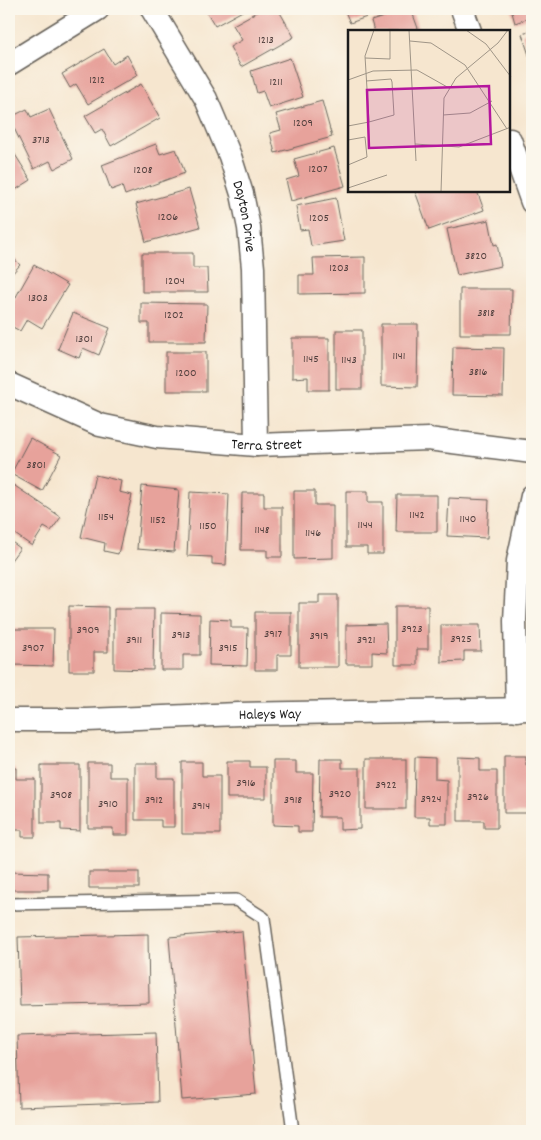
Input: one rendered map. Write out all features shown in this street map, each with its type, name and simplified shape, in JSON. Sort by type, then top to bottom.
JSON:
[{"type":"street","points":[[9,64],[98,9]]},
{"type":"street","name":"Dayton Drive","points":[[152,9],[206,99],[230,156],[242,194],[254,268],[256,445]]},
{"type":"street","points":[[462,9],[470,30]]},
{"type":"street","points":[[511,143],[532,202]]},
{"type":"street","name":"Terra Street","points":[[9,384],[100,425],[157,438],[256,445],[428,439],[532,452]]},
{"type":"street","points":[[525,709],[514,621],[518,561],[532,496]]},
{"type":"street","name":"Haleys Way","points":[[9,720],[87,720],[239,714],[525,709]]},
{"type":"lane","points":[[9,904],[236,900],[264,918],[293,1131]]},
{"type":"building","points":[[205,9],[246,9],[215,26]]},
{"type":"building","points":[[262,9],[278,9],[294,37],[241,67],[230,47],[242,40],[233,25]]},
{"type":"building","points":[[344,9],[389,9],[350,23]]},
{"type":"building","points":[[411,9],[419,30],[374,30],[371,21]]},
{"type":"building","points":[[511,9],[532,9],[532,17],[515,23]]},
{"type":"building","points":[[532,31],[532,64],[522,34]]},
{"type":"building","points":[[104,49],[113,64],[127,55],[138,75],[88,104],[76,84],[70,88],[62,74]]},
{"type":"building","points":[[290,58],[303,97],[269,108],[263,91],[257,93],[251,71]]},
{"type":"building","points":[[141,84],[160,118],[111,146],[102,129],[95,133],[85,116]]},
{"type":"building","points":[[322,101],[332,137],[275,153],[270,133],[281,130],[276,114]]},
{"type":"building","points":[[27,109],[31,117],[49,109],[73,159],[54,169],[50,161],[34,169],[9,118]]},
{"type":"building","points":[[156,144],[160,154],[176,149],[185,173],[125,195],[122,186],[111,190],[102,165]]},
{"type":"building","points":[[9,145],[31,180],[9,194]]},
{"type":"building","points":[[334,148],[345,186],[291,201],[286,180],[299,176],[294,159]]},
{"type":"building","points":[[189,189],[200,227],[146,242],[136,204]]},
{"type":"building","points":[[415,192],[477,192],[484,210],[429,230]]},
{"type":"building","points":[[336,198],[344,241],[311,246],[308,229],[300,230],[296,206]]},
{"type":"building","points":[[489,220],[494,245],[497,244],[501,266],[457,275],[447,229]]},
{"type":"building","points":[[9,253],[20,265],[9,277]]},
{"type":"building","points":[[142,253],[193,253],[193,268],[207,268],[208,292],[142,292]]},
{"type":"building","points":[[365,257],[365,293],[299,294],[299,275],[314,275],[313,258]]},
{"type":"building","points":[[34,265],[68,285],[42,328],[27,319],[20,331],[9,325],[9,309]]},
{"type":"building","points":[[460,289],[512,289],[511,334],[460,334]]},
{"type":"building","points":[[141,303],[207,304],[206,342],[149,342],[149,323],[141,323]]},
{"type":"building","points":[[73,313],[110,328],[99,355],[83,348],[79,358],[58,349]]},
{"type":"building","points":[[381,324],[418,324],[417,387],[381,386]]},
{"type":"building","points":[[336,330],[362,330],[362,389],[336,389]]},
{"type":"building","points":[[292,338],[329,338],[329,390],[308,390],[308,377],[292,378]]},
{"type":"building","points":[[453,347],[504,348],[503,396],[452,395]]},
{"type":"building","points":[[166,352],[206,352],[206,391],[166,391]]},
{"type":"building","points":[[30,438],[61,455],[42,491],[11,474]]},
{"type":"building","points":[[95,475],[121,481],[119,492],[132,495],[118,554],[104,551],[105,543],[81,537]]},
{"type":"building","points":[[12,484],[61,517],[51,531],[44,527],[32,546],[9,530],[9,489]]},
{"type":"building","points":[[142,486],[179,490],[174,552],[137,549]]},
{"type":"building","points":[[294,491],[315,491],[315,505],[333,505],[333,558],[294,559]]},
{"type":"building","points":[[346,491],[368,491],[368,502],[383,502],[383,554],[367,554],[367,547],[346,547]]},
{"type":"building","points":[[190,492],[229,494],[226,565],[212,564],[212,557],[187,556]]},
{"type":"building","points":[[242,493],[264,493],[264,507],[282,507],[282,557],[267,557],[267,550],[241,550]]},
{"type":"building","points":[[397,495],[437,495],[437,532],[396,532]]},
{"type":"building","points":[[449,498],[489,500],[487,538],[447,536]]},
{"type":"building","points":[[9,540],[20,548],[9,563]]},
{"type":"building","points":[[319,595],[338,595],[338,667],[299,667],[299,603],[319,603]]},
{"type":"building","points":[[69,606],[108,607],[108,652],[94,652],[94,671],[69,671]]},
{"type":"building","points":[[395,606],[428,606],[428,649],[417,649],[417,665],[395,665]]},
{"type":"building","points":[[114,609],[154,609],[153,670],[114,669]]},
{"type":"building","points":[[255,612],[291,612],[291,655],[277,655],[277,670],[255,670]]},
{"type":"building","points":[[161,613],[200,614],[200,655],[183,655],[183,670],[161,670]]},
{"type":"building","points":[[210,619],[231,620],[231,628],[248,628],[247,666],[209,665]]},
{"type":"building","points":[[386,624],[387,653],[372,652],[372,664],[346,664],[346,625]]},
{"type":"building","points":[[441,625],[480,625],[481,651],[464,651],[464,661],[441,662]]},
{"type":"building","points":[[13,629],[54,629],[53,666],[13,665]]},
{"type":"building","points":[[504,756],[526,756],[526,765],[532,765],[532,813],[504,813]]},
{"type":"building","points":[[415,757],[435,758],[435,779],[447,780],[447,824],[430,824],[430,817],[414,817]]},
{"type":"building","points":[[458,757],[480,758],[480,771],[497,771],[497,828],[484,828],[484,821],[458,821]]},
{"type":"building","points":[[320,759],[342,759],[342,768],[360,768],[360,829],[340,830],[340,817],[319,817]]},
{"type":"building","points":[[366,759],[406,759],[406,809],[366,809]]},
{"type":"building","points":[[227,761],[250,761],[250,767],[266,767],[266,798],[227,798]]},
{"type":"building","points":[[273,761],[296,761],[296,773],[313,773],[312,832],[298,832],[298,826],[273,825]]},
{"type":"building","points":[[182,762],[202,762],[202,776],[220,776],[220,834],[182,834]]},
{"type":"building","points":[[88,763],[110,763],[110,777],[128,777],[128,835],[113,835],[113,828],[88,828]]},
{"type":"building","points":[[135,763],[157,763],[157,778],[174,778],[174,827],[161,827],[161,820],[135,820]]},
{"type":"building","points":[[41,765],[80,765],[80,831],[61,830],[61,823],[41,823]]},
{"type":"building","points":[[9,768],[16,768],[16,779],[35,779],[35,837],[22,837],[22,830],[9,830]]},
{"type":"building","points":[[9,872],[48,873],[48,890],[9,890]]},
{"type":"building","points":[[89,872],[139,872],[139,888],[89,888]]},
{"type":"building","points":[[242,931],[256,1094],[182,1100],[169,937]]},
{"type":"building","points":[[148,934],[149,1003],[20,1006],[18,937]]},
{"type":"building","points":[[156,1032],[158,1102],[19,1107],[17,1036]]}]
